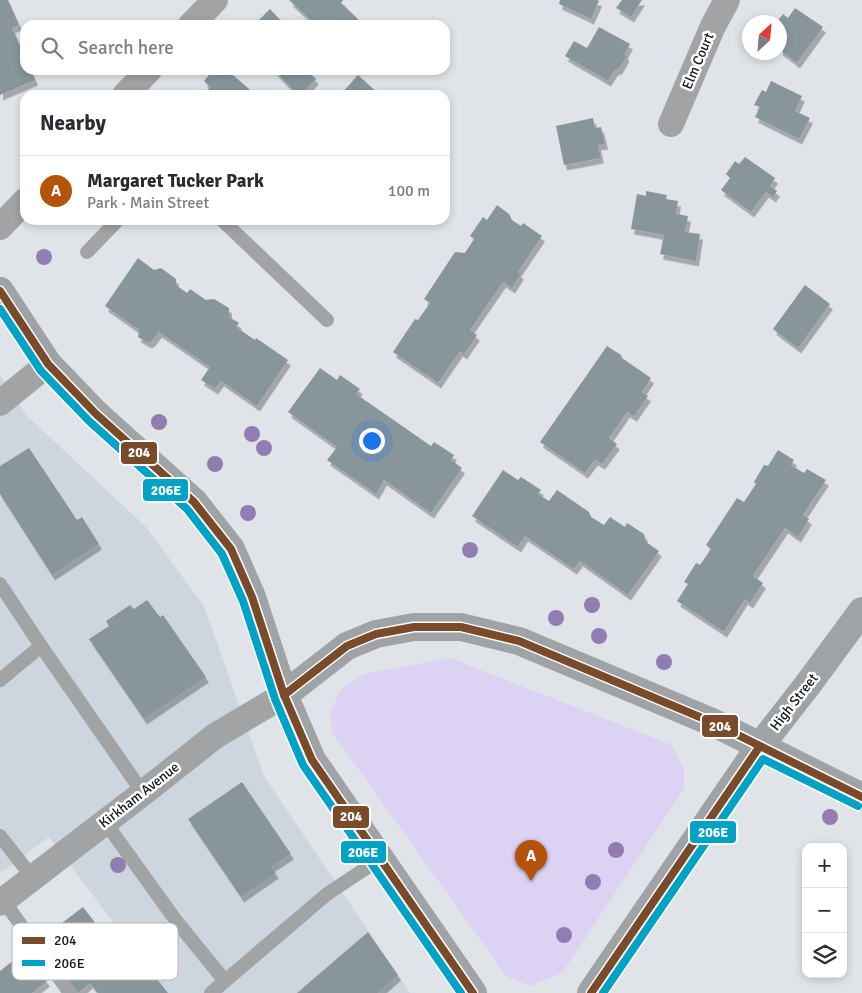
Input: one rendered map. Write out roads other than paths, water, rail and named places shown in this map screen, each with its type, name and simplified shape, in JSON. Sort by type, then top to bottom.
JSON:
[{"type":"main road","points":[[0,291],[48,364],[96,414],[194,502],[230,549],[252,598],[284,695],[312,760],[473,993]]},
{"type":"main road","name":"High Street","points":[[591,993],[760,746],[862,611]]},
{"type":"main road","points":[[284,695],[347,646],[376,634],[414,627],[461,627],[519,641],[714,723],[862,798]]},
{"type":"street","points":[[196,20],[215,0]]},
{"type":"street","name":"Elm Court","points":[[671,124],[712,26],[727,0]]},
{"type":"street","points":[[130,90],[144,75]]},
{"type":"street","points":[[0,227],[20,206]]},
{"type":"street","points":[[0,403],[48,364]]},
{"type":"street","name":"Kirkham Avenue","points":[[1,902],[215,736],[284,695]]},
{"type":"lane","points":[[87,252],[113,225]]},
{"type":"lane","points":[[227,225],[327,320]]},
{"type":"lane","points":[[0,584],[143,793]]},
{"type":"lane","points":[[0,680],[41,646]]},
{"type":"lane","points":[[104,822],[178,923]]},
{"type":"lane","points":[[0,836],[33,878]]},
{"type":"lane","points":[[210,993],[327,894],[380,859]]},
{"type":"lane","points":[[1,902],[17,923]]},
{"type":"lane","points":[[178,923],[225,981]]},
{"type":"lane","points":[[60,980],[70,993]]},
{"type":"place","name":"Margaret Tucker Park","points":[[531,881]]}]
